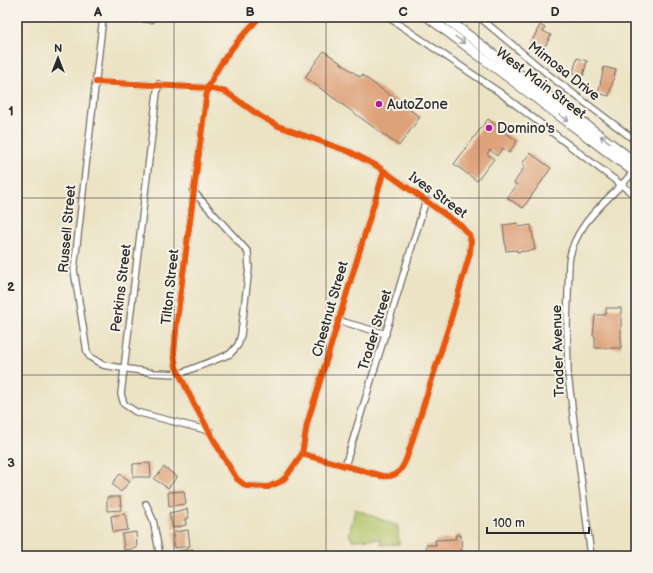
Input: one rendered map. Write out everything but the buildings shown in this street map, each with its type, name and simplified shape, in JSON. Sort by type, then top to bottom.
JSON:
[{"type":"main road","name":"West Main Street","points":[[428,17],[635,169]]},
{"type":"main road","name":"West Main Street","points":[[444,17],[635,169]]},
{"type":"street","name":"Russell Street","points":[[103,17],[74,270],[75,287],[87,352],[90,357],[103,365],[124,367],[154,373],[179,374]]},
{"type":"street","name":"Tilton Street","points":[[260,17],[233,47],[218,68],[209,88],[204,106],[174,353],[179,374],[234,475],[246,486],[265,488],[280,482],[286,477],[302,454]]},
{"type":"street","points":[[388,17],[499,92],[636,196]]},
{"type":"street","name":"Mimosa Drive","points":[[479,17],[550,76],[636,141]]},
{"type":"street","points":[[96,82],[158,84]]},
{"type":"street","name":"Ives Street","points":[[158,84],[209,88],[226,92],[260,116],[278,126],[350,152],[384,171],[426,200],[461,226],[471,241],[470,253],[448,329],[407,457],[401,470],[395,475],[387,476],[302,454]]},
{"type":"street","name":"Perkins Street","points":[[158,84],[121,394],[127,407],[140,414],[210,431]]},
{"type":"street","name":"Trader Avenue","points":[[591,556],[568,375],[567,326],[569,262],[571,247],[578,233],[635,169]]},
{"type":"street","name":"Chestnut Street","points":[[302,454],[307,424],[340,321],[384,171]]},
{"type":"street","points":[[179,374],[230,354],[238,345],[241,335],[249,268],[249,256],[246,248],[193,191]]},
{"type":"street","name":"Trader Street","points":[[345,466],[426,200]]},
{"type":"street","points":[[340,321],[386,334]]},
{"type":"street","points":[[146,504],[153,520],[160,556]]},
{"type":"green space","points":[[355,509],[398,526],[399,544],[381,545],[380,539],[352,540],[349,534]]},
{"type":"cycle path","points":[[260,17],[229,51],[211,81],[207,91],[174,353],[176,367],[194,404],[237,479],[246,486],[268,487],[280,482],[286,477],[302,454],[307,424],[384,171]]},
{"type":"cycle path","points":[[96,82],[209,88],[226,92],[260,116],[278,126],[350,152],[377,166],[461,226],[469,235],[471,241],[470,253],[448,329],[407,457],[401,469],[392,476],[382,476],[302,454]]},
{"type":"place","name":"AutoZone","points":[[379,104]]},
{"type":"place","name":"Domino's","points":[[489,128]]}]
